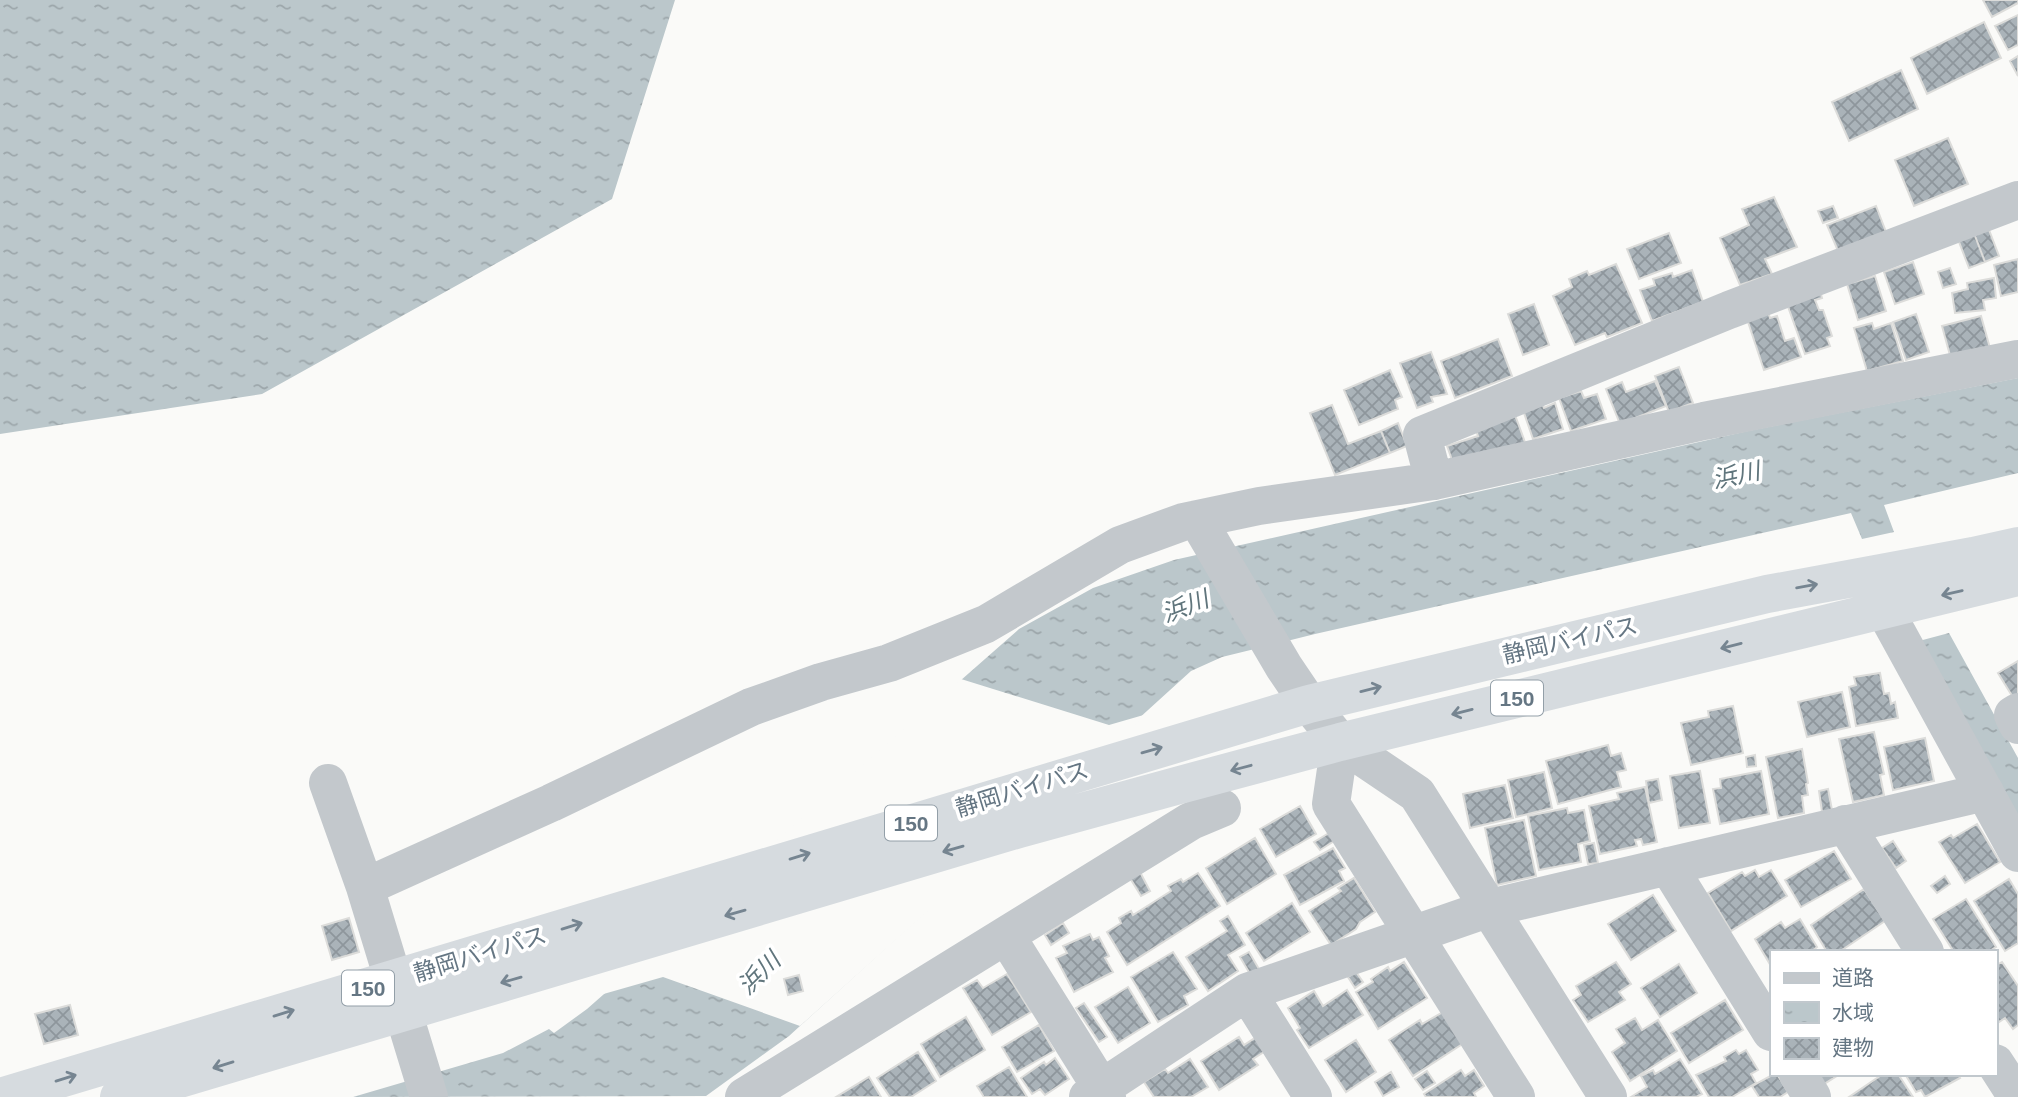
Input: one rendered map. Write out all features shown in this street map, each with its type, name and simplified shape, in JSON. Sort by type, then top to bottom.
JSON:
[{"type":"highway","name":"静岡バイパス","points":[[119,1097],[735,876],[1309,704],[1767,594],[1973,556],[2018,545]]},
{"type":"highway","name":"静岡バイパス","points":[[0,1097],[399,996],[671,932],[1019,829],[1340,742],[2018,577]]},
{"type":"street","points":[[1434,481],[1422,435],[1729,310],[2018,200]]},
{"type":"street","points":[[365,887],[751,707],[821,682],[889,663],[986,624],[1120,545],[1183,522],[1203,528],[1259,506],[1434,481],[1704,421],[2018,359]]},
{"type":"street","points":[[1203,528],[1284,667],[1309,704],[1340,742],[1417,794],[1608,1097]]},
{"type":"street","points":[[1884,609],[2018,853]]},
{"type":"street","points":[[2018,712],[2013,715],[2018,724]]},
{"type":"street","points":[[1340,742],[1331,804],[1516,1097]]},
{"type":"street","points":[[328,783],[365,887],[429,1097]]},
{"type":"street","points":[[1007,937],[1099,1094],[1247,992],[1490,908],[1985,792]]},
{"type":"street","points":[[744,1097],[1191,821],[1222,808]]},
{"type":"street","points":[[1845,824],[1924,950]]},
{"type":"street","points":[[1668,866],[1770,1030]]},
{"type":"street","points":[[1247,992],[1313,1097]]},
{"type":"street","points":[[1997,1066],[2017,1097]]},
{"type":"street","points":[[1799,1076],[1812,1097]]},
{"type":"water","points":[[0,0],[675,0],[612,199],[262,394],[0,434]]},
{"type":"water","name":"浜川","points":[[2018,378],[2018,473],[1884,505],[1894,532],[1862,539],[1851,513],[1315,634],[1222,657],[1191,671],[789,1036],[706,1096],[353,1097],[503,1053],[549,1029],[554,1033],[587,1009],[1019,629],[1093,588],[1174,560],[1748,431]]},
{"type":"water","points":[[1949,633],[2018,758],[2018,820],[1919,641]]},
{"type":"pier","points":[[961,679],[1109,725],[1147,714],[800,1026],[663,977],[600,995]]},
{"type":"building","points":[[1983,0],[2018,0],[2018,3],[1992,17]]},
{"type":"building","points":[[2018,15],[2018,45],[2008,50],[1995,26]]},
{"type":"building","points":[[1984,22],[2001,58],[1927,94],[1911,58]]},
{"type":"building","points":[[2018,56],[2018,76],[2010,61]]},
{"type":"building","points":[[1901,70],[1918,109],[1849,141],[1832,102]]},
{"type":"building","points":[[1948,138],[1968,184],[1914,206],[1895,160]]},
{"type":"building","points":[[1774,197],[1797,247],[1765,259],[1772,274],[1740,285],[1720,238],[1749,225],[1742,209]]},
{"type":"building","points":[[1833,206],[1838,218],[1823,223],[1818,211]]},
{"type":"building","points":[[1876,206],[1886,232],[1838,251],[1827,225]]},
{"type":"building","points":[[1986,222],[1999,256],[1985,262],[1972,228]]},
{"type":"building","points":[[1972,228],[1985,262],[1969,268],[1956,234]]},
{"type":"building","points":[[1669,233],[1681,263],[1639,279],[1627,249]]},
{"type":"building","points":[[2018,259],[2018,292],[2001,296],[1994,265]]},
{"type":"building","points":[[1913,262],[1924,294],[1895,304],[1884,272]]},
{"type":"building","points":[[1616,264],[1642,323],[1607,337],[1605,333],[1575,345],[1553,296],[1572,287],[1569,279],[1587,271],[1589,275]]},
{"type":"building","points":[[1950,268],[1956,284],[1943,288],[1938,272]]},
{"type":"building","points":[[1692,270],[1703,302],[1652,321],[1640,290],[1655,285],[1653,279],[1672,273],[1673,277]]},
{"type":"building","points":[[1875,276],[1886,311],[1858,320],[1847,284]]},
{"type":"building","points":[[1994,278],[1996,298],[1983,300],[1985,310],[1955,313],[1952,293],[1968,289],[1967,283]]},
{"type":"building","points":[[1819,287],[1822,298],[1815,300],[1819,310],[1823,310],[1832,336],[1827,338],[1830,346],[1805,354],[1786,301]]},
{"type":"building","points":[[1534,304],[1549,345],[1523,355],[1508,314]]},
{"type":"building","points":[[1768,312],[1770,318],[1777,316],[1785,341],[1794,338],[1801,357],[1764,370],[1747,319]]},
{"type":"building","points":[[1916,314],[1929,352],[1906,360],[1893,322]]},
{"type":"building","points":[[1981,316],[1990,348],[1951,359],[1942,326]]},
{"type":"building","points":[[1872,323],[1874,329],[1891,323],[1903,361],[1867,371],[1854,328]]},
{"type":"building","points":[[1498,339],[1512,376],[1455,398],[1441,361]]},
{"type":"building","points":[[1431,352],[1447,394],[1431,397],[1433,402],[1417,408],[1400,363]]},
{"type":"building","points":[[1679,367],[1693,403],[1669,412],[1655,376]]},
{"type":"building","points":[[1390,370],[1402,397],[1395,400],[1398,409],[1359,425],[1344,390]]},
{"type":"building","points":[[1655,381],[1666,406],[1620,424],[1606,389],[1622,382],[1626,392]]},
{"type":"building","points":[[1581,391],[1584,398],[1597,394],[1606,419],[1571,431],[1559,398]]},
{"type":"building","points":[[1541,400],[1544,408],[1555,403],[1563,429],[1533,439],[1522,407]]},
{"type":"building","points":[[1332,405],[1348,444],[1381,431],[1390,453],[1335,475],[1310,413]]},
{"type":"building","points":[[1515,415],[1526,445],[1455,468],[1447,446],[1478,436],[1476,430]]},
{"type":"building","points":[[1398,423],[1407,446],[1390,453],[1381,431]]},
{"type":"building","points":[[2018,661],[2018,697],[2014,699],[1998,673]]},
{"type":"building","points":[[1880,673],[1884,694],[1889,693],[1891,704],[1895,702],[1898,718],[1856,726],[1849,687],[1856,685],[1854,677]]},
{"type":"building","points":[[1842,692],[1850,727],[1807,737],[1798,702]]},
{"type":"building","points":[[1733,706],[1743,753],[1691,765],[1681,723],[1709,717],[1708,711]]},
{"type":"building","points":[[1874,732],[1884,774],[1880,775],[1884,795],[1853,802],[1839,739]]},
{"type":"building","points":[[1925,738],[1934,781],[1893,790],[1884,747]]},
{"type":"building","points":[[1608,745],[1611,756],[1621,753],[1626,770],[1617,772],[1621,787],[1558,804],[1546,761]]},
{"type":"building","points":[[1802,749],[1808,783],[1808,795],[1802,796],[1804,813],[1778,818],[1766,757]]},
{"type":"building","points":[[1755,755],[1756,766],[1747,767],[1746,757]]},
{"type":"building","points":[[1700,771],[1710,823],[1679,828],[1670,776]]},
{"type":"building","points":[[1761,771],[1769,814],[1720,824],[1713,789],[1721,788],[1720,779]]},
{"type":"building","points":[[1544,772],[1552,808],[1516,817],[1508,780]]},
{"type":"building","points":[[1658,779],[1662,800],[1649,803],[1646,781]]},
{"type":"building","points":[[1505,785],[1513,818],[1470,828],[1463,794]]},
{"type":"building","points":[[1645,787],[1657,842],[1643,845],[1641,839],[1635,840],[1637,846],[1600,854],[1589,806],[1619,799],[1617,793]]},
{"type":"building","points":[[1828,789],[1832,810],[1822,812],[1819,791]]},
{"type":"building","points":[[1300,806],[1316,834],[1276,857],[1260,829]]},
{"type":"building","points":[[1567,808],[1568,813],[1584,810],[1590,841],[1578,844],[1581,862],[1539,870],[1528,816]]},
{"type":"building","points":[[1524,820],[1536,876],[1497,885],[1485,828]]},
{"type":"building","points":[[1977,824],[2000,862],[1965,883],[1939,842],[1951,835],[1953,838]]},
{"type":"building","points":[[1334,830],[1339,838],[1320,850],[1314,842]]},
{"type":"building","points":[[1255,838],[1276,874],[1227,904],[1206,868]]},
{"type":"building","points":[[1893,841],[1906,861],[1896,868],[1882,848]]},
{"type":"building","points":[[1594,843],[1598,863],[1588,864],[1584,845]]},
{"type":"building","points":[[1333,848],[1345,868],[1339,871],[1344,881],[1300,905],[1284,875]]},
{"type":"building","points":[[1834,851],[1851,879],[1801,907],[1785,880]]},
{"type":"building","points":[[1755,870],[1759,877],[1771,870],[1787,896],[1731,931],[1708,893],[1742,872],[1745,876]]},
{"type":"building","points":[[1140,872],[1150,891],[1141,896],[1130,878]]},
{"type":"building","points":[[1198,873],[1220,906],[1127,965],[1107,932],[1121,923],[1119,918],[1131,911],[1133,915],[1171,891],[1168,886],[1181,879],[1183,882]]},
{"type":"building","points":[[1945,876],[1950,884],[1937,893],[1931,886]]},
{"type":"building","points":[[1354,878],[1375,912],[1360,922],[1356,929],[1331,945],[1309,911],[1341,891],[1338,888]]},
{"type":"building","points":[[2009,879],[2018,894],[2018,943],[2005,951],[1974,901]]},
{"type":"building","points":[[1864,889],[1885,921],[1842,950],[1826,950],[1811,925]]},
{"type":"building","points":[[1653,895],[1676,931],[1631,960],[1608,924]]},
{"type":"building","points":[[1966,899],[1996,947],[1991,950],[1953,950],[1933,919]]},
{"type":"building","points":[[1292,903],[1310,932],[1264,961],[1246,933]]},
{"type":"building","points":[[1228,916],[1245,945],[1228,955],[1238,971],[1208,991],[1186,957],[1227,931],[1220,921]]},
{"type":"building","points":[[349,918],[359,952],[332,960],[322,926]]},
{"type":"building","points":[[1800,919],[1817,947],[1813,950],[1770,950],[1770,964],[1755,939],[1781,922],[1785,928]]},
{"type":"building","points":[[1063,923],[1069,933],[1051,945],[1045,935]]},
{"type":"building","points":[[1090,934],[1093,940],[1099,937],[1109,956],[1105,958],[1113,972],[1074,992],[1056,958],[1067,953],[1063,946]]},
{"type":"building","points":[[1173,952],[1197,989],[1184,996],[1188,1005],[1158,1022],[1131,977]]},
{"type":"building","points":[[1249,952],[1259,969],[1250,974],[1240,957]]},
{"type":"building","points":[[1404,962],[1427,998],[1378,1029],[1356,992],[1373,982],[1371,979],[1388,967],[1390,971]]},
{"type":"building","points":[[1616,962],[1631,984],[1619,992],[1625,1000],[1588,1022],[1573,1000],[1581,995],[1576,986]]},
{"type":"building","points":[[2002,962],[2018,986],[2018,1025],[2013,1029],[2005,1018],[1999,1022],[1997,1019],[1997,965]]},
{"type":"building","points":[[1679,964],[1697,993],[1660,1017],[1641,988]]},
{"type":"building","points":[[1356,972],[1363,982],[1355,988],[1348,977]]},
{"type":"building","points":[[1007,974],[1031,1012],[992,1035],[963,988],[977,980],[983,988]]},
{"type":"building","points":[[799,975],[803,991],[788,995],[784,979]]},
{"type":"building","points":[[1128,987],[1150,1023],[1118,1043],[1095,1007]]},
{"type":"building","points":[[1347,990],[1363,1015],[1309,1048],[1297,1030],[1300,1028],[1288,1008],[1314,991],[1323,1006]]},
{"type":"building","points":[[1725,1000],[1743,1030],[1689,1063],[1671,1033]]},
{"type":"building","points":[[1084,1003],[1107,1037],[1099,1042],[1076,1008]]},
{"type":"building","points":[[70,1005],[78,1035],[44,1044],[35,1014]]},
{"type":"building","points":[[1443,1012],[1464,1043],[1413,1076],[1389,1040],[1420,1020],[1422,1024]]},
{"type":"building","points":[[966,1017],[985,1050],[940,1077],[921,1044]]},
{"type":"building","points":[[1635,1018],[1642,1030],[1658,1020],[1677,1051],[1630,1081],[1612,1052],[1625,1043],[1616,1029]]},
{"type":"building","points":[[1039,1025],[1054,1051],[1017,1072],[1002,1047]]},
{"type":"building","points":[[1258,1036],[1267,1050],[1253,1059],[1258,1065],[1219,1090],[1201,1061],[1239,1037],[1244,1045]]},
{"type":"building","points":[[1356,1040],[1376,1072],[1346,1092],[1325,1060]]},
{"type":"building","points":[[1736,1050],[1739,1054],[1746,1050],[1758,1070],[1751,1074],[1756,1083],[1732,1097],[1709,1097],[1696,1075],[1726,1061],[1724,1057]]},
{"type":"building","points":[[918,1052],[936,1081],[911,1097],[890,1097],[877,1078]]},
{"type":"building","points":[[1055,1058],[1069,1079],[1045,1095],[1040,1089],[1032,1094],[1021,1078],[1044,1062],[1046,1065]]},
{"type":"building","points":[[1190,1059],[1208,1087],[1191,1097],[1154,1097],[1144,1082],[1165,1069],[1168,1073]]},
{"type":"building","points":[[1680,1059],[1702,1094],[1696,1097],[1631,1097],[1647,1087],[1641,1076],[1653,1070],[1655,1074]]},
{"type":"building","points":[[1009,1067],[1027,1097],[984,1097],[977,1086]]},
{"type":"building","points":[[1461,1070],[1465,1076],[1474,1070],[1484,1086],[1474,1093],[1476,1097],[1426,1097],[1424,1094]]},
{"type":"building","points":[[1427,1071],[1435,1083],[1423,1090],[1415,1079]]},
{"type":"building","points":[[1391,1072],[1399,1087],[1383,1096],[1375,1082]]},
{"type":"building","points":[[1770,1076],[1778,1076],[1788,1092],[1780,1097],[1759,1097],[1752,1086]]},
{"type":"building","points":[[1819,1076],[1837,1076],[1824,1084]]},
{"type":"building","points":[[1880,1076],[1899,1076],[1913,1097],[1849,1097]]},
{"type":"building","points":[[1906,1076],[1960,1078],[1925,1097],[1921,1090],[1916,1092]]},
{"type":"building","points":[[869,1077],[881,1097],[836,1097]]}]
